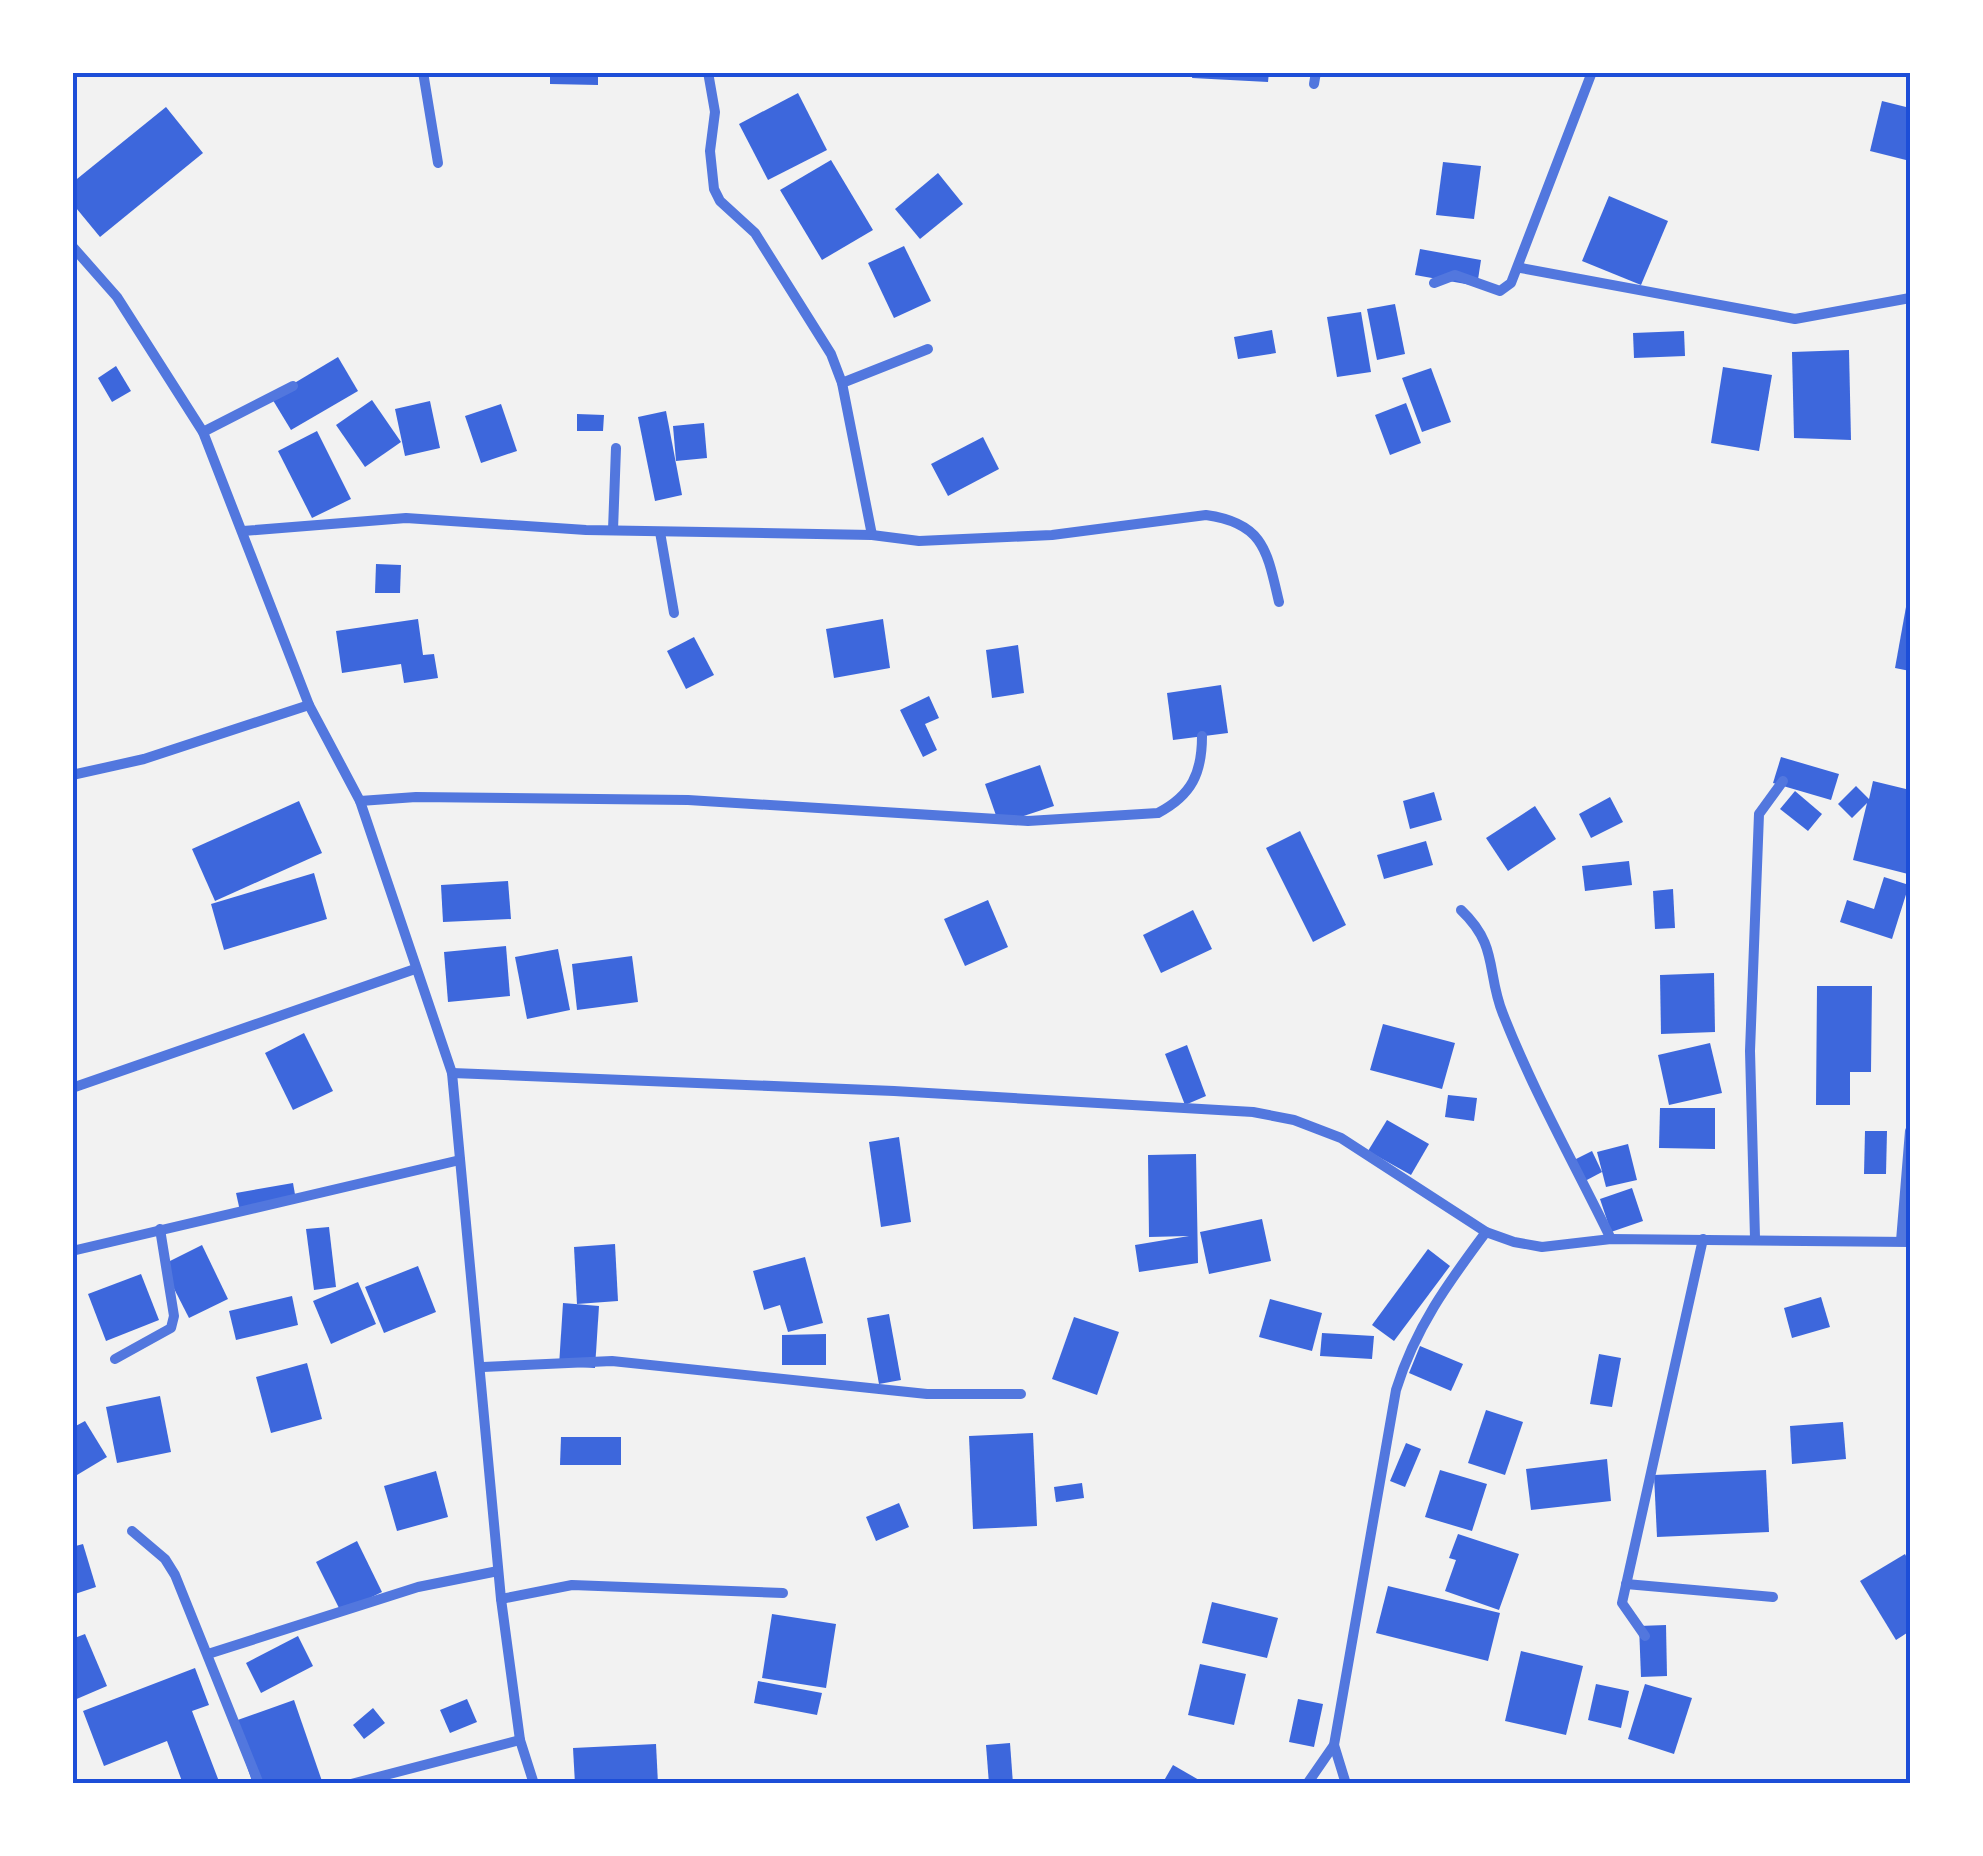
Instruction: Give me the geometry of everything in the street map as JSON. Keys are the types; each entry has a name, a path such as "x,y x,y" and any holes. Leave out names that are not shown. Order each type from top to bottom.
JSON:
{"street":[{"path":"423,72 438,163"},
{"path":"708,72 716,112 710,150 714,188 728,209 755,233 817,328 842,383 872,536"},
{"path":"1434,283 1455,275 1500,291 1520,268 1592,72"},
{"path":"72,246 117,296 203,432 309,705 360,801 452,1073 501,1599 520,1740 534,1784"},
{"path":"1520,268 1795,319 1910,298"},
{"path":"842,383 928,350"},
{"path":"203,432 293,386"},
{"path":"613,530 616,448"},
{"path":"244,532 406,518 919,541 1052,535 1206,514 1231,518 1251,529 1267,552 1279,602"},
{"path":"660,532 674,613"},
{"path":"72,776 144,759 309,705"},
{"path":"360,801 416,796 688,800 1028,821 1158,813 1175,804 1199,775 1202,736"},
{"path":"1755,1238 1750,1051 1759,814 1784,781"},
{"path":"1461,910 1478,926 1490,950 1502,1013 1611,1239"},
{"path":"72,1088 416,969"},
{"path":"452,1073 894,1091 1252,1112 1294,1120 1341,1138 1486,1232 1542,1247 1611,1239 1906,1242 1910,1130"},
{"path":"72,1251 460,1160"},
{"path":"115,1359 172,1328 174,1316 160,1229"},
{"path":"1307,1784 1334,1745 1396,1390 1410,1345 1433,1303 1486,1232"},
{"path":"1645,1636 1622,1603 1703,1240"},
{"path":"482,1367 612,1360 927,1394 1021,1394"},
{"path":"132,1531 165,1559 175,1575 259,1784"},
{"path":"208,1654 418,1587 498,1571"},
{"path":"1626,1584 1773,1597"},
{"path":"501,1599 572,1585 783,1593"},
{"path":"351,1784 520,1740"},
{"path":"1334,1745 1346,1784"}],"building":[{"path":"550,72 598,72 598,85 550,84"},
{"path":"1193,72 1269,72 1268,82 1192,78"},
{"path":"798,93 827,150 768,180 739,124"},
{"path":"1882,101 1910,108 1910,161 1870,151"},
{"path":"166,107 203,153 100,237 72,203 72,183"},
{"path":"831,160 873,230 822,260 780,190"},
{"path":"1443,162 1481,166 1474,219 1436,215"},
{"path":"938,173 963,204 920,239 895,209"},
{"path":"1609,196 1668,221 1641,285 1582,261"},
{"path":"904,246 931,301 894,318 868,263"},
{"path":"1420,249 1481,260 1477,286 1415,275"},
{"path":"1395,304 1405,354 1377,360 1367,309"},
{"path":"1361,312 1371,372 1337,377 1327,317"},
{"path":"1272,330 1276,353 1238,359 1234,337"},
{"path":"1684,331 1685,356 1634,358 1633,333"},
{"path":"1849,350 1851,440 1794,438 1792,352"},
{"path":"338,357 358,391 291,430 271,397"},
{"path":"116,366 131,391 112,402 98,378"},
{"path":"1723,367 1772,375 1759,451 1711,443"},
{"path":"1431,368 1451,422 1422,432 1402,378"},
{"path":"372,400 401,442 365,467 336,425"},
{"path":"430,401 440,448 405,456 395,409"},
{"path":"1406,403 1421,443 1390,455 1375,415"},
{"path":"501,404 517,451 481,463 465,416"},
{"path":"666,411 682,495 655,501 638,417"},
{"path":"577,414 604,415 603,431 577,431"},
{"path":"704,423 707,458 676,461 673,426"},
{"path":"317,431 351,499 312,518 278,451"},
{"path":"983,437 999,469 948,496 931,464"},
{"path":"376,564 401,565 400,593 375,593"},
{"path":"1906,607 1910,608 1910,671 1895,668"},
{"path":"418,619 423,655 434,654 438,678 404,683 401,664 342,673 336,631"},
{"path":"883,619 890,668 834,678 826,629"},
{"path":"694,637 714,675 686,689 667,651"},
{"path":"1018,645 1024,693 992,698 986,650"},
{"path":"1221,685 1228,733 1173,740 1167,693"},
{"path":"929,696 939,718 925,724 937,750 923,757 900,710"},
{"path":"1781,757 1839,774 1831,800 1773,783"},
{"path":"1040,765 1054,806 999,824 985,784"},
{"path":"1873,781 1910,790 1908,874 1853,860 1867,803 1852,818 1838,804 1856,786 1869,799"},
{"path":"1795,791 1822,814 1808,831 1780,809"},
{"path":"1434,792 1442,820 1410,829 1403,801"},
{"path":"1610,797 1623,822 1591,838 1579,814"},
{"path":"299,801 322,853 215,901 192,849"},
{"path":"1535,806 1556,839 1508,871 1486,838"},
{"path":"1300,831 1346,925 1313,942 1266,848"},
{"path":"1426,841 1433,865 1384,879 1377,855"},
{"path":"1629,861 1632,885 1585,891 1582,866"},
{"path":"314,873 327,919 224,950 211,904"},
{"path":"1884,877 1909,885 1892,939 1840,922 1847,900 1874,909"},
{"path":"508,881 511,919 443,922 441,885"},
{"path":"1673,889 1675,928 1655,929 1653,891"},
{"path":"988,900 1008,947 965,966 944,919"},
{"path":"1193,910 1212,949 1161,973 1143,935"},
{"path":"506,946 510,996 448,1002 444,952"},
{"path":"558,949 570,1010 527,1019 515,957"},
{"path":"632,956 638,1002 577,1010 572,964"},
{"path":"1714,973 1715,1032 1661,1034 1660,975"},
{"path":"1817,986 1872,986 1871,1072 1850,1072 1850,1105 1816,1105"},
{"path":"1383,1024 1455,1043 1442,1089 1370,1070"},
{"path":"304,1033 333,1091 293,1110 265,1053"},
{"path":"1710,1043 1722,1093 1669,1105 1658,1055"},
{"path":"1187,1045 1206,1096 1185,1105 1165,1054"},
{"path":"1448,1095 1477,1098 1474,1121 1445,1117"},
{"path":"1660,1108 1715,1108 1715,1149 1659,1148"},
{"path":"1387,1120 1429,1144 1411,1175 1368,1151"},
{"path":"1865,1131 1887,1131 1886,1174 1864,1174"},
{"path":"899,1137 911,1222 881,1227 869,1142"},
{"path":"1628,1144 1637,1180 1606,1187 1597,1152"},
{"path":"1592,1151 1602,1172 1585,1181 1574,1160"},
{"path":"1196,1154 1198,1263 1139,1272 1135,1245 1189,1236 1149,1237 1148,1155"},
{"path":"293,1183 296,1200 240,1211 236,1193"},
{"path":"1632,1188 1643,1221 1611,1232 1600,1199"},
{"path":"1262,1219 1271,1261 1209,1274 1200,1232"},
{"path":"329,1227 336,1287 314,1290 306,1229"},
{"path":"615,1244 618,1301 577,1304 574,1247"},
{"path":"202,1245 228,1299 189,1318 162,1265"},
{"path":"1428,1249 1450,1266 1394,1341 1372,1325"},
{"path":"805,1257 823,1323 788,1332 780,1305 764,1310 753,1271"},
{"path":"418,1266 436,1312 384,1333 365,1287"},
{"path":"141,1274 159,1320 106,1341 88,1294"},
{"path":"358,1282 376,1324 331,1344 313,1301"},
{"path":"292,1296 298,1325 236,1340 229,1311"},
{"path":"1821,1297 1830,1327 1792,1338 1784,1308"},
{"path":"1270,1299 1322,1313 1312,1351 1259,1337"},
{"path":"563,1303 599,1306 595,1368 559,1366"},
{"path":"889,1314 901,1380 879,1384 867,1318"},
{"path":"1074,1317 1119,1332 1097,1395 1052,1379"},
{"path":"1322,1333 1374,1336 1372,1359 1320,1356"},
{"path":"826,1334 826,1365 782,1365 782,1335"},
{"path":"1420,1346 1463,1364 1451,1391 1409,1373"},
{"path":"1599,1354 1621,1358 1612,1407 1590,1404"},
{"path":"307,1363 322,1419 271,1433 256,1377"},
{"path":"160,1396 171,1452 117,1463 106,1407"},
{"path":"1486,1410 1523,1422 1505,1475 1468,1463"},
{"path":"85,1421 107,1457 72,1478 72,1428"},
{"path":"1843,1422 1846,1459 1792,1464 1790,1426"},
{"path":"1033,1433 1037,1526 973,1529 969,1436"},
{"path":"561,1437 621,1437 621,1465 560,1465"},
{"path":"1406,1443 1421,1449 1405,1487 1390,1481"},
{"path":"1607,1459 1611,1501 1531,1510 1526,1469"},
{"path":"1440,1470 1487,1484 1472,1531 1425,1517"},
{"path":"1766,1470 1769,1532 1657,1537 1654,1475"},
{"path":"436,1471 448,1517 397,1531 384,1486"},
{"path":"1082,1483 1084,1498 1056,1502 1054,1487"},
{"path":"899,1503 909,1527 876,1541 866,1517"},
{"path":"1458,1534 1519,1554 1499,1610 1445,1591 1456,1560 1449,1558"},
{"path":"357,1541 382,1592 341,1612 316,1562"},
{"path":"83,1544 96,1587 72,1595 72,1547"},
{"path":"1905,1554 1910,1564 1910,1631 1896,1640 1860,1581"},
{"path":"1388,1586 1500,1613 1488,1661 1376,1633"},
{"path":"1212,1602 1278,1618 1267,1658 1202,1643"},
{"path":"772,1614 836,1624 826,1688 762,1678"},
{"path":"1666,1625 1667,1676 1641,1677 1639,1626"},
{"path":"85,1634 107,1686 72,1701 72,1639"},
{"path":"298,1636 313,1666 261,1693 246,1663"},
{"path":"1521,1651 1583,1666 1566,1735 1505,1721"},
{"path":"1200,1664 1246,1674 1234,1725 1188,1715"},
{"path":"195,1668 209,1705 192,1711 220,1784 183,1784 167,1741 104,1766 83,1711"},
{"path":"758,1681 822,1693 817,1715 754,1703"},
{"path":"1596,1684 1629,1691 1621,1728 1588,1720"},
{"path":"1645,1684 1692,1698 1674,1754 1628,1739"},
{"path":"467,1699 477,1722 450,1733 440,1710"},
{"path":"1298,1699 1323,1704 1314,1747 1289,1742"},
{"path":"294,1700 323,1784 253,1784 232,1722"},
{"path":"373,1708 385,1723 364,1739 353,1725"},
{"path":"1010,1743 1013,1784 989,1784 986,1745"},
{"path":"656,1744 658,1784 575,1784 573,1748"},
{"path":"1173,1765 1206,1784 1162,1784"}]}
